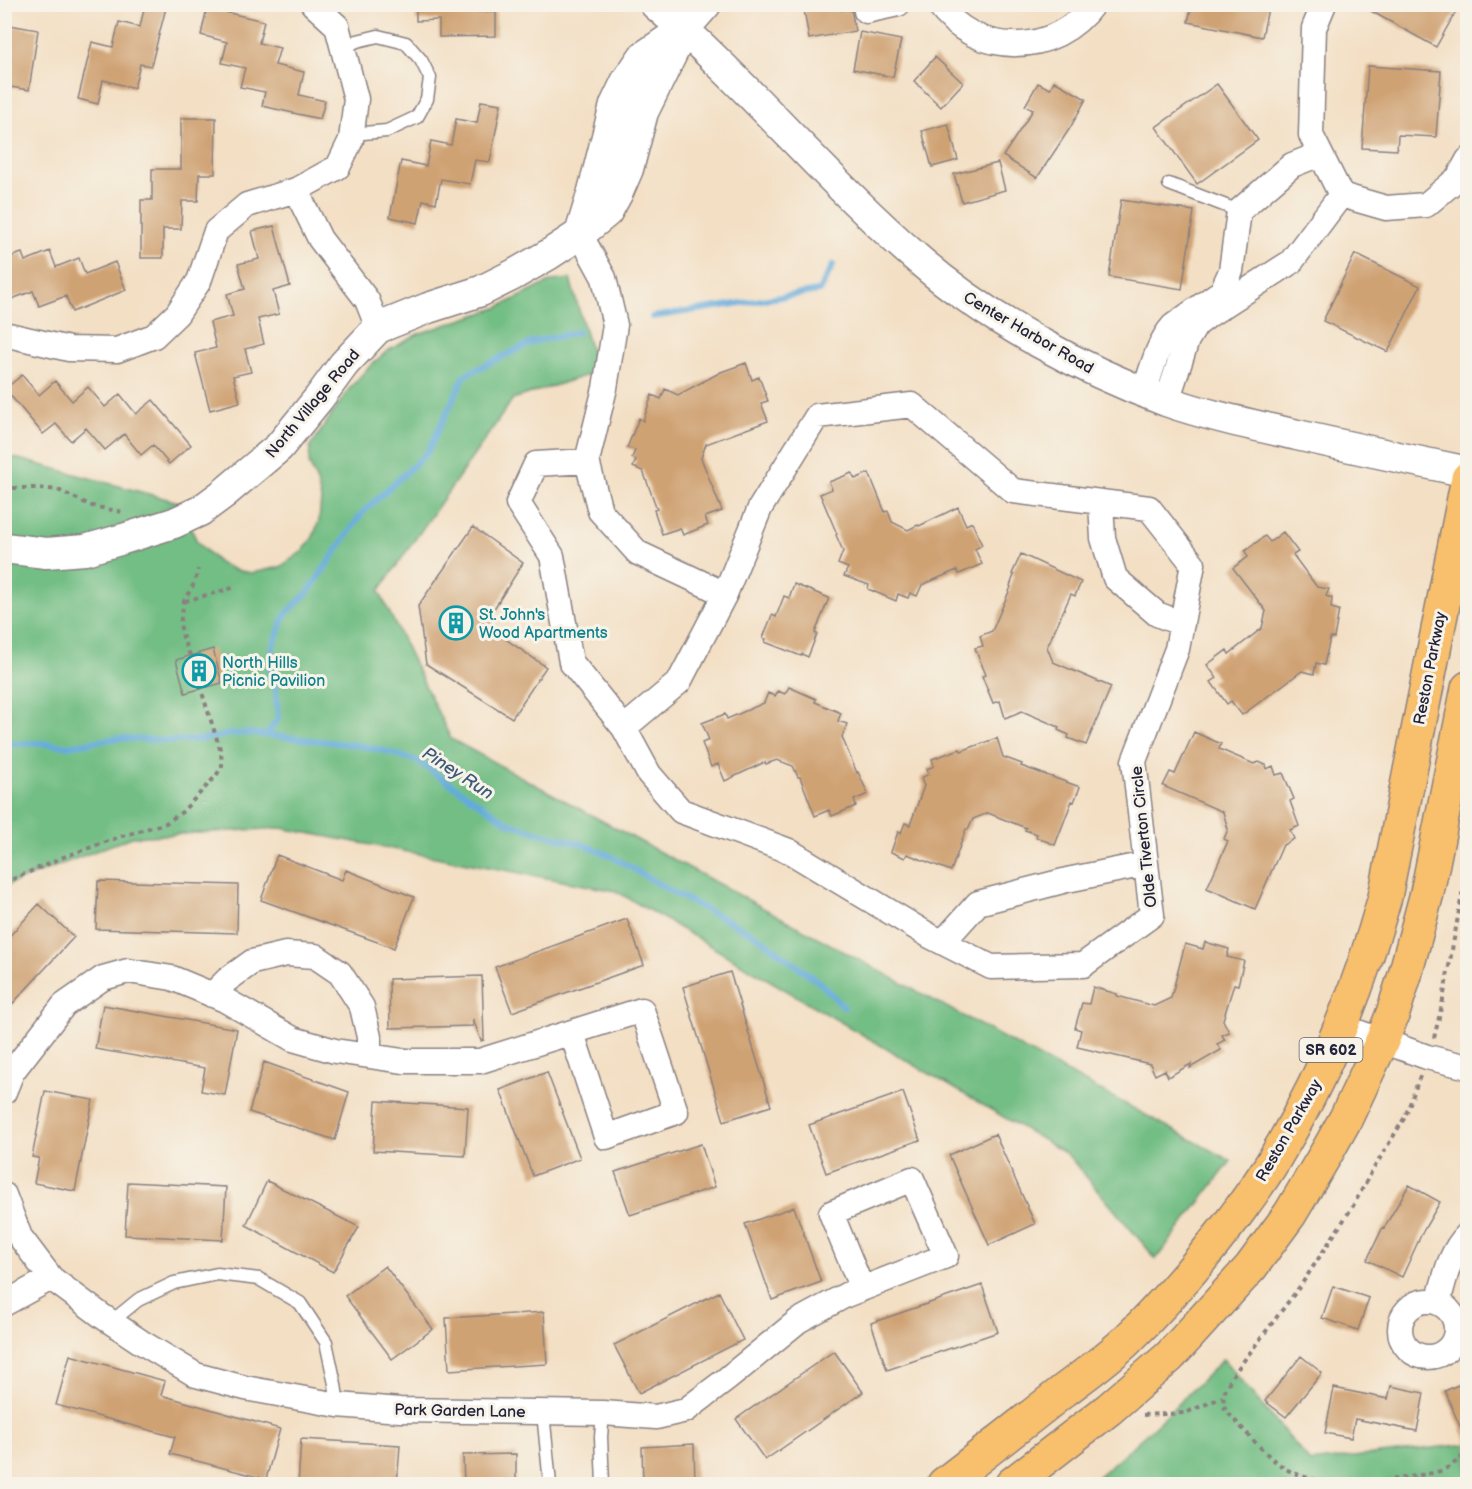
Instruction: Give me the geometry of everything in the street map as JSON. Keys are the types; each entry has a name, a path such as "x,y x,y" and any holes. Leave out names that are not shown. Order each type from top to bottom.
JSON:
{"main road":[{"name":"Reston Parkway","path":"944,1485 1124,1343 1187,1277 1248,1198 1279,1152 1327,1060 1373,940 1385,897 1467,478"},
{"name":"SR 602","path":"1012,1485 1109,1409 1161,1364 1216,1307 1251,1267 1290,1214 1327,1152 1346,1118 1382,1041 1405,975 1427,893 1467,688"}],"street":[{"path":"4,334 69,349 117,351 154,336 177,314 199,281 216,231 247,205 296,190 338,167 351,140 356,99 337,26 313,4"},
{"name":"Center Harbor Road","path":"655,4 684,29 876,221 921,262 966,296 1023,333 1115,381 1237,422 1467,472"},
{"name":"North Village Road","path":"4,548 46,553 85,550 133,536 200,511 279,447 319,399 344,364 378,328 428,308 481,291 513,276 580,234 607,212 618,192 628,169 644,112 684,29 706,4"},
{"path":"866,11 898,4"},
{"path":"938,4 959,26 978,38 1012,45 1035,43 1053,37 1074,25 1093,4"},
{"path":"1324,4 1314,28 1311,135 1341,195 1386,208 1426,205 1458,178 1467,160"},
{"path":"1155,396 1162,341 1166,333 1222,291 1231,271 1239,211 1292,165 1320,154"},
{"path":"296,190 320,239 367,300 378,328"},
{"path":"1155,396 1196,326 1209,315 1291,262 1341,195"},
{"path":"580,234 604,278 615,325 605,388 587,461 600,511 638,553 724,594"},
{"name":"Olde Tiverton Circle","path":"587,461 536,464 518,503 552,556 571,662 624,728 649,774 681,811 789,851 943,942 991,967 1083,965 1152,915 1134,761 1177,649 1193,564 1149,508 1013,491 912,405 817,416 760,508 724,594 679,682 624,728"},
{"path":"1101,503 1103,538 1115,578 1157,614 1182,624"},
{"path":"943,942 978,903 1067,880 1146,864"},
{"path":"212,995 227,980 252,962 286,954 315,956 340,973 362,1007 369,1037 369,1056"},
{"path":"4,1092 12,1072 64,1005 103,978 128,971 172,978 225,1000 293,1040 335,1052 403,1061 480,1061 642,1010 676,1112 606,1137 572,1033"},
{"path":"1341,1026 1427,1057 1467,1068"},
{"name":"Park Garden Lane","path":"4,1195 20,1236 51,1278 141,1342 196,1375 244,1388 338,1405 400,1410 603,1413 656,1417 686,1410 798,1321 846,1295 862,1289 946,1256 912,1179 831,1213 862,1289"},
{"path":"1438,1302 1450,1259 1467,1234"},
{"path":"4,1304 51,1278"}],"lane":[{"path":"343,48 357,41 378,36 406,43 421,60 430,78 427,99 417,117 387,131 351,134"},
{"path":"1170,184 1239,211"},
{"path":"111,1322 138,1300 174,1283 217,1274 259,1279 300,1303 326,1342 338,1405"},
{"path":"543,1412 549,1485"},
{"path":"603,1413 601,1437 603,1485"}],"path":[{"path":"4,488 58,490 93,506 131,513"},
{"path":"4,883 61,858 118,837 166,823 182,812 216,776 222,766 221,752 180,624 184,601 195,582 198,570"},
{"path":"184,601 236,587"},
{"path":"1467,874 1435,1034 1405,1117 1353,1206 1301,1285 1233,1375 1223,1397 1226,1411 1278,1463 1299,1476 1330,1484 1356,1484 1438,1471 1467,1454"},
{"path":"1135,1418 1142,1415 1185,1413 1223,1397"}],"green space":[{"path":"570,279 597,372 513,399 379,591 451,739 1231,1161 1156,1259 1067,1154 616,891 281,828 132,837 5,886 4,455 178,502 198,543 219,563 235,570 252,573 280,567 303,551 313,537 319,521 321,499 309,463 310,447 349,389 367,369 387,351 418,334 497,308 552,281"},
{"path":"1223,1359 1310,1462 1467,1444 1467,1484 1089,1484 1158,1423"}],"building":[{"path":"145,4 167,4 151,66 140,64 134,88 103,80 98,104 78,99 92,42 113,47 119,22 140,27"},
{"path":"416,4 478,4 478,12 496,11 496,36 439,37 439,20 416,21"},
{"path":"803,4 840,4 841,10 851,8 855,31 809,39"},
{"path":"1192,4 1269,4 1262,37 1188,22"},
{"path":"1358,4 1460,4 1436,47"},
{"path":"207,8 264,21 259,43 280,48 275,65 304,72 299,95 325,101 320,119 262,106 265,92 240,87 245,68 222,63 227,42 201,35"},
{"path":"4,24 38,30 29,90 4,86"},
{"path":"860,32 901,40 893,77 853,69"},
{"path":"935,57 963,83 941,107 914,81"},
{"path":"1368,66 1441,71 1436,137 1398,135 1397,150 1362,148"},
{"path":"1054,81 1086,99 1037,178 1003,156 1033,110 1025,106 1038,83 1050,89"},
{"path":"1217,84 1258,140 1197,184 1156,127"},
{"path":"481,101 501,104 490,162 475,160 470,184 441,179 436,203 423,200 418,223 390,217 401,161 426,166 431,141 451,145 456,119 477,123"},
{"path":"181,118 216,118 215,174 199,174 198,201 182,201 181,229 163,229 163,258 141,258 141,200 152,200 152,169 181,169"},
{"path":"948,124 958,160 932,167 922,131"},
{"path":"998,163 1005,190 962,202 954,174"},
{"path":"1121,200 1194,211 1182,289 1109,277"},
{"path":"274,226 290,286 273,291 279,314 258,319 264,344 245,349 251,372 233,376 240,402 210,410 195,353 216,348 210,322 233,316 227,294 245,289 238,264 259,259 252,231"},
{"path":"50,251 56,267 79,258 85,274 115,262 126,290 72,312 66,296 39,306 33,291 4,302 4,259 22,253 25,261"},
{"path":"1355,254 1420,286 1388,352 1323,321"},
{"path":"746,363 752,380 759,377 768,401 761,403 768,421 706,444 701,458 722,511 705,517 708,525 683,535 680,528 662,534 654,510 657,509 643,471 633,467 636,460 632,458 635,450 627,448 639,418 643,421 652,395 661,399 665,389 678,395 721,372"},
{"path":"22,375 39,395 55,381 72,401 88,387 105,407 120,394 136,414 153,400 191,445 169,464 153,445 141,455 124,434 105,450 86,428 71,441 56,424 43,434 5,389"},
{"path":"852,473 855,479 869,473 885,512 888,511 892,522 908,530 958,507 966,525 972,522 982,545 975,549 982,564 959,574 957,570 922,585 917,596 910,593 908,598 898,594 896,601 868,589 869,585 844,576 848,568 838,564 843,551 820,494 832,489 829,482"},
{"name":"St. John's Wood Apartments","path":"473,527 523,563 490,615 494,631 546,667 512,718 426,664 418,606"},
{"path":"1283,532 1298,552 1293,555 1317,587 1329,589 1326,596 1332,598 1331,608 1339,610 1334,638 1330,638 1324,665 1316,663 1314,674 1302,671 1242,715 1231,701 1227,704 1211,682 1217,678 1207,665 1227,650 1229,654 1262,628 1266,611 1233,568 1248,557 1245,551 1265,536 1270,542"},
{"path":"1021,554 1081,582 1075,596 1071,594 1047,647 1053,662 1111,687 1086,745 1068,738 1069,735 1058,730 1059,727 1022,711 1005,718 1000,701 993,703 982,676 986,675 975,648 983,646 980,636 992,631 1011,587 1014,575 1012,574"},
{"path":"794,584 829,598 808,657 765,642 766,639 763,638 772,615 776,617 784,596 789,598"},
{"name":"North Hills Picnic Pavilion","path":"213,649 222,683 185,693 176,660"},
{"path":"789,687 841,713 838,721 847,724 842,737 868,794 854,800 856,806 832,816 829,810 815,816 800,777 793,766 777,760 766,764 765,762 725,781 718,764 711,767 702,743 709,740 702,723 725,714 727,719 764,703 768,693 775,696 778,691 785,694"},
{"path":"1194,732 1221,744 1219,749 1254,764 1259,762 1266,765 1267,769 1273,766 1276,775 1283,773 1294,799 1290,801 1299,826 1290,830 1294,839 1283,845 1255,909 1207,888 1228,841 1224,839 1228,829 1223,812 1163,786 1170,772 1175,774"},
{"path":"997,738 1003,757 1022,764 1021,766 1080,787 1074,802 1072,801 1055,845 1036,837 1037,834 1025,830 1026,828 988,813 973,819 968,830 966,829 951,871 907,854 905,858 891,852 898,832 901,833 905,823 910,825 924,786 921,778 929,774 927,769 934,766 932,759"},
{"path":"277,855 342,880 346,870 414,897 394,948 261,900"},
{"path":"98,881 238,885 237,933 96,929"},
{"path":"39,904 74,937 4,1013 4,942"},
{"path":"627,919 644,965 512,1012 495,967"},
{"path":"1205,942 1229,949 1227,957 1244,961 1238,985 1234,984 1223,1020 1229,1032 1222,1035 1225,1040 1217,1044 1221,1050 1190,1068 1191,1064 1168,1077 1165,1070 1155,1075 1150,1064 1077,1047 1081,1030 1075,1028 1082,1003 1089,1004 1093,987 1154,1006 1171,998 1185,944 1203,949"},
{"path":"730,972 771,1106 724,1121 683,987"},
{"path":"482,976 484,1040 481,1041 473,1019 473,1026 390,1028 389,979"},
{"path":"103,1005 237,1029 225,1095 201,1091 205,1068 95,1049"},
{"path":"264,1062 349,1092 335,1140 249,1112"},
{"path":"547,1072 580,1158 533,1176 500,1090"},
{"path":"45,1091 93,1100 75,1191 34,1183 39,1158 32,1157"},
{"path":"903,1092 920,1140 826,1173 809,1125"},
{"path":"376,1101 468,1107 465,1156 373,1151"},
{"path":"995,1134 1035,1224 989,1245 949,1155"},
{"path":"701,1144 715,1187 630,1215 615,1172"},
{"path":"267,1181 359,1227 333,1272 246,1225"},
{"path":"128,1182 226,1187 223,1240 125,1235"},
{"path":"1409,1185 1440,1202 1422,1233 1402,1277 1367,1260 1383,1227"},
{"path":"794,1207 821,1282 772,1300 745,1224"},
{"path":"385,1266 433,1329 392,1359 345,1296"},
{"path":"982,1285 998,1332 887,1370 871,1323"},
{"path":"1333,1286 1369,1298 1358,1330 1322,1318"},
{"path":"719,1292 743,1340 639,1393 614,1345"},
{"path":"544,1312 547,1364 449,1370 446,1318"},
{"path":"834,1351 863,1392 765,1460 736,1419"},
{"path":"70,1355 165,1381 161,1395 280,1429 266,1479 170,1454 175,1437 56,1405"},
{"path":"1301,1356 1322,1373 1286,1417 1265,1401"},
{"path":"1467,1381 1467,1443 1445,1391"},
{"path":"1391,1386 1424,1393 1417,1431 1355,1419 1351,1438 1325,1433 1334,1388 1388,1399"},
{"path":"301,1439 400,1445 397,1485 298,1485"},
{"path":"694,1444 695,1485 643,1485 642,1447"},
{"path":"516,1454 516,1485 464,1485 463,1455"}],"waterway":[{"path":"652,317 819,291 833,265"},
{"path":"267,735 278,718 276,692 270,670 273,646 285,615 309,591 362,513 427,453 465,375 533,342 578,332"},
{"name":"Piney Run","path":"4,746 40,743 67,746 119,738 197,740 250,733 357,745 385,751 417,761 507,822 579,843 609,855 676,894 757,936 820,983 844,1007"}],"place":[{"name":"St. John's Wood Apartments","path":"456,623"},
{"name":"North Hills Picnic Pavilion","path":"199,671"}]}
